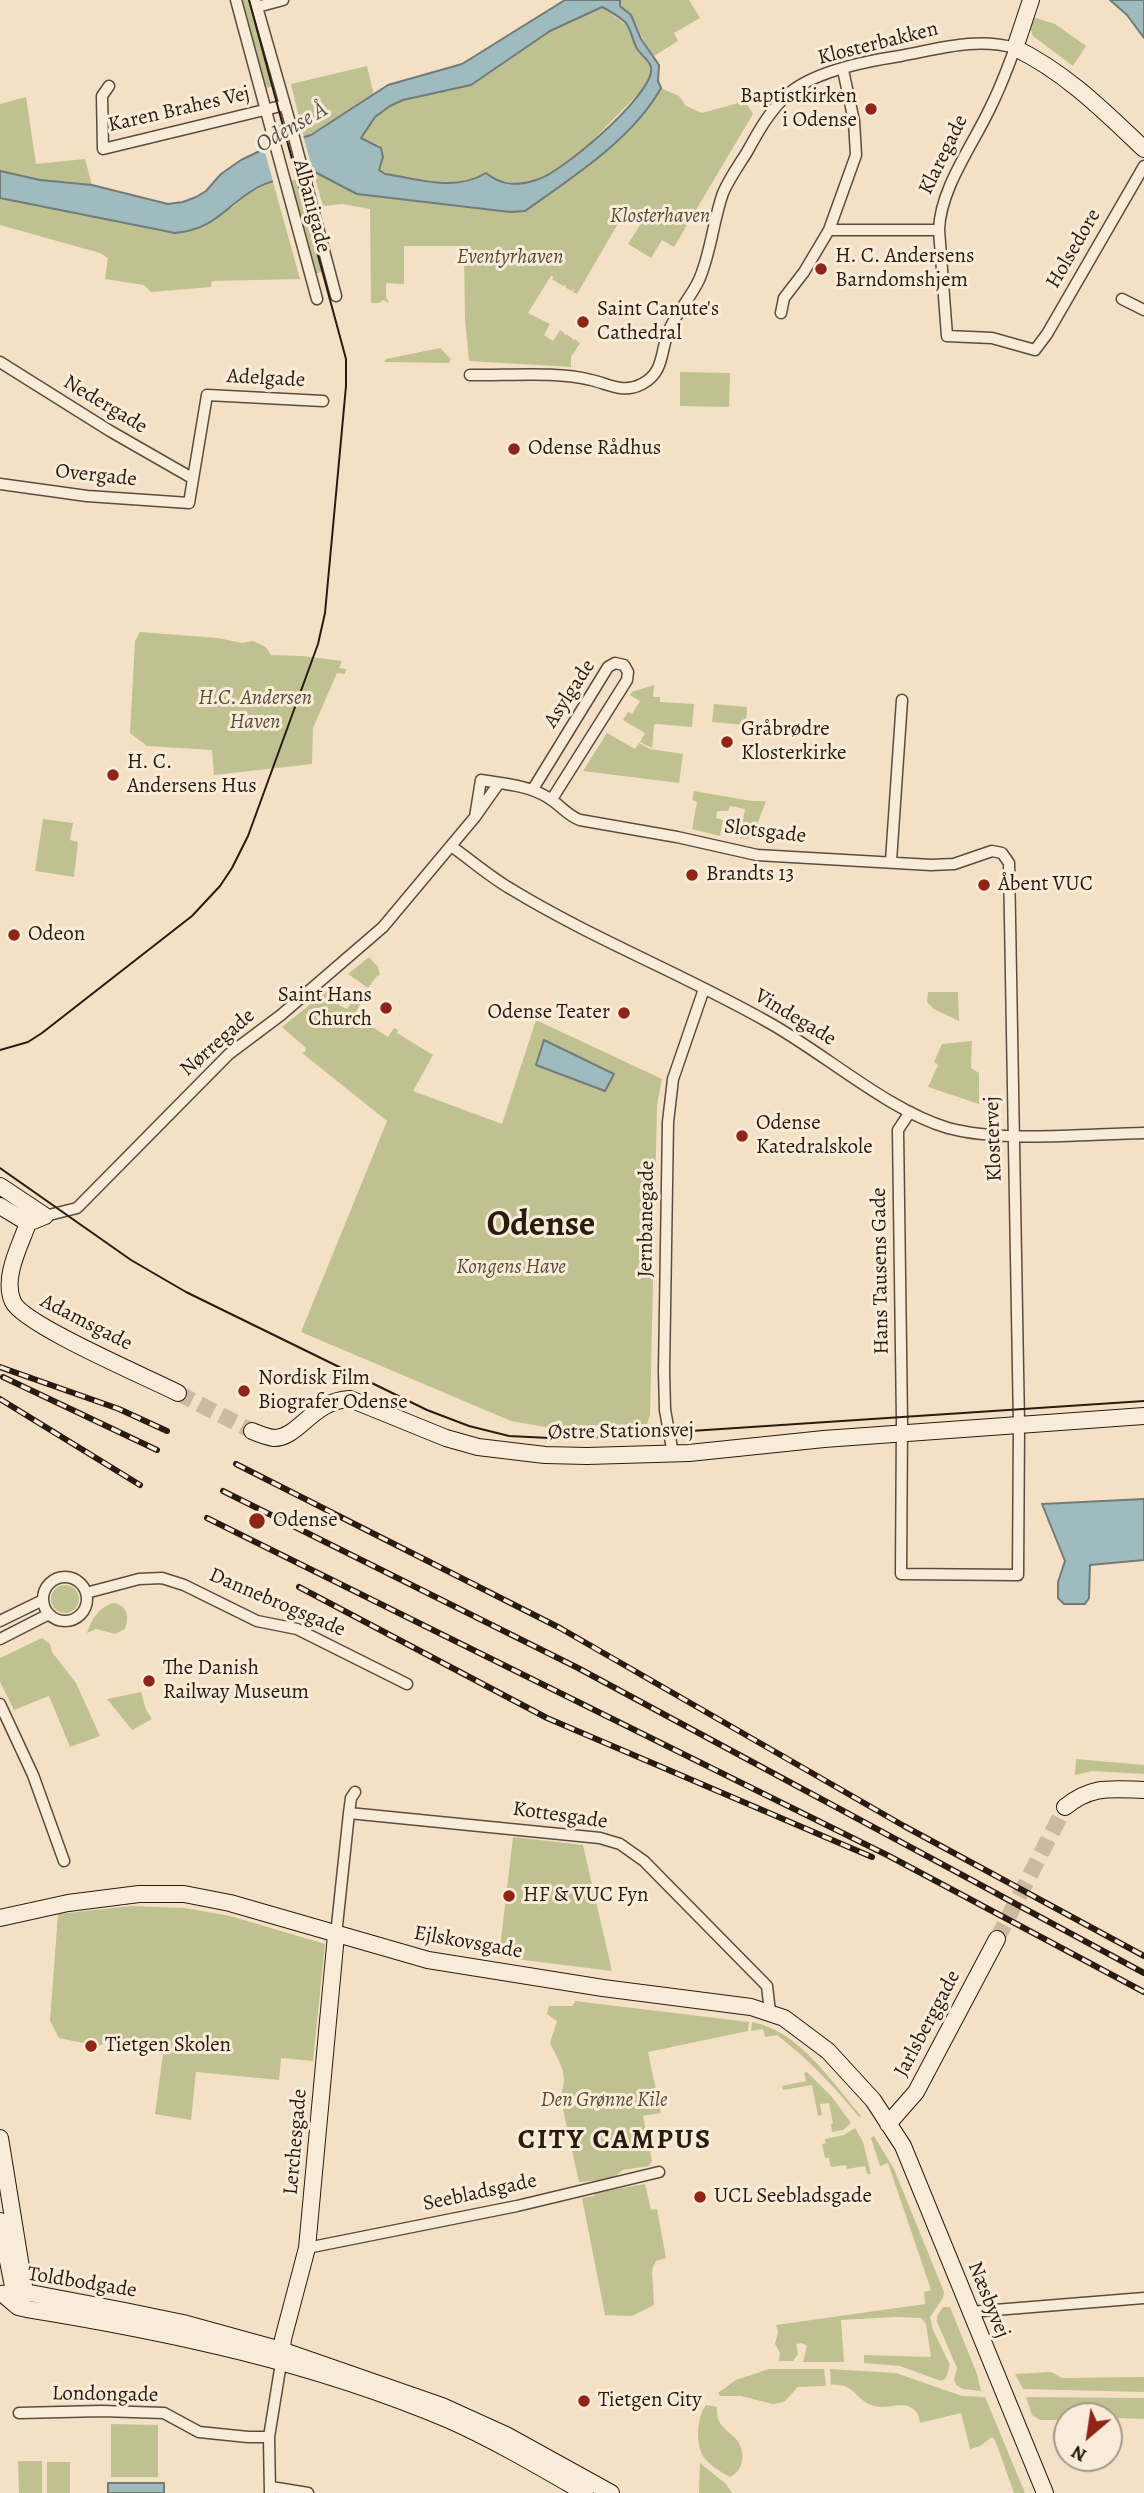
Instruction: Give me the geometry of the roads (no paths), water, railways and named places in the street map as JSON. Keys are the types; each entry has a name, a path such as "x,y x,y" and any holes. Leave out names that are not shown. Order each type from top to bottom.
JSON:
{"street":[{"name":"Albanigade","path":"236,0 317,299"},
{"path":"256,4 283,0"},
{"name":"Klaregade","path":"947,336 940,215 945,198 992,105 1031,0"},
{"name":"Albanigade","path":"256,4 335,296"},
{"name":"Klosterbakken","path":"470,375 574,377 595,380 611,388 634,387 644,383 657,371 673,323 699,281 724,191 763,124 788,94 801,84 876,60 989,42 1014,48"},
{"path":"1014,48 1066,78 1144,149"},
{"path":"781,313 784,298 804,272 829,230 856,148 854,121 843,70"},
{"name":"Karen Brahes Vej","path":"108,86 102,96 103,149 285,105"},
{"name":"Holsedore","path":"947,336 992,338 1035,349 1144,166"},
{"path":"829,230 939,230"},
{"path":"1122,299 1144,310"},
{"name":"Nedergade","path":"0,362 110,431 192,478"},
{"name":"Adelgade","path":"192,478 207,395 323,401"},
{"name":"Overgade","path":"0,484 87,496 188,503 192,478"},
{"name":"Asylgade","path":"533,789 608,667 611,664 621,664 628,672 627,680 552,799"},
{"path":"891,861 902,699"},
{"path":"475,817 481,780 533,789"},
{"path":"452,846 499,783"},
{"name":"Slotsgade","path":"533,789 552,799 566,814 580,820 677,837 757,855 931,865 954,864 992,851 1002,853"},
{"name":"Nørregade","path":"45,1216 77,1208 229,1054 281,1015 383,927 452,846"},
{"name":"Vindegade","path":"452,846 510,888 766,1021 910,1112 938,1124 958,1130 1013,1136 1144,1133"},
{"name":"Klostervej","path":"1002,853 1009,863 1019,1425"},
{"name":"Jernbanegade","path":"673,1454 665,1410 664,1371 668,1122 673,1079 705,989"},
{"name":"Hans Tausens Gade","path":"902,1433 898,1130 910,1112"},
{"path":"0,1186 45,1216"},
{"path":"0,1206 28,1223 45,1216"},
{"name":"Adamsgade","path":"28,1223 7,1264 13,1301 19,1311 52,1331 178,1393"},
{"name":"Østre Stationsvej","path":"252,1431 265,1436 281,1437 290,1433 319,1408 341,1399 349,1399 446,1438 497,1450 587,1457 673,1454 902,1433 1144,1416"},
{"path":"902,1433 901,1574 1018,1575 1019,1425"},
{"path":"0,1621 43,1600 49,1584 61,1577 71,1577 79,1581 86,1593 86,1605 74,1619 61,1620 49,1614 43,1600"},
{"name":"Dannebrogsgade","path":"86,1593 139,1579 162,1578 184,1585 257,1620 298,1629 407,1684"},
{"path":"0,1639 49,1614"},
{"path":"0,1704 33,1775 64,1861"},
{"path":"1065,1807 1080,1795 1097,1789 1144,1790"},
{"path":"337,1935 349,1812 351,1798 355,1792"},
{"name":"Kottesgade","path":"349,1812 593,1837 620,1844 644,1861 766,1986 770,2012"},
{"name":"Ejlskovsgade","path":"0,1918 68,1903 139,1895 184,1895 230,1903 428,1960 603,1988 741,2005 784,2018 828,2051 873,2100 888,2124"},
{"name":"Lerchesgade","path":"281,2357 307,2248 337,1935"},
{"name":"Jarlsberggade","path":"888,2124 916,2092 997,1938"},
{"name":"Næsbyvej","path":"888,2124 903,2147 1045,2493"},
{"path":"0,2138 10,2298 0,2313"},
{"name":"Seebladsgade","path":"307,2248 517,2206 659,2172"},
{"path":"0,2221 10,2298"},
{"path":"0,2269 10,2298"},
{"name":"Toldbodgade","path":"10,2298 178,2338 281,2357 442,2406 506,2435 611,2493"},
{"path":"970,2312 1144,2298"},
{"path":"281,2357 269,2437 270,2490 308,2493"},
{"name":"Toldbodgade","path":"281,2357 448,2420 503,2446 585,2493"},
{"name":"Londongade","path":"19,2413 164,2413 199,2432 269,2437"}],"water":[{"path":"565,0 620,0 620,6 631,15 641,39 659,65 658,81 661,88 649,107 618,141 525,211 510,212 357,194 313,171 262,186 210,222 189,231 175,233 0,198 0,171 40,180 92,185 168,204 183,202 206,191 221,174 241,160 264,149 311,135 388,85 462,64","holes":["602,7 625,22 636,47 651,66 651,72 646,84 620,116 564,164 536,180 516,184 504,183 486,173 474,179 450,183 385,174 379,170 383,157 381,148 361,138 375,117 390,106 403,100 471,85 550,31"]},
{"path":"1110,0 1144,0 1144,38 1127,15"},
{"path":"544,1040 614,1074 605,1091 536,1065"},
{"path":"1144,1499 1144,1560 1090,1565 1089,1598 1085,1604 1064,1604 1058,1598 1058,1582 1065,1561 1042,1504"},
{"path":"108,2483 164,2483 164,2493 108,2493"}],"tunnel":[{"path":"178,1393 252,1431"},
{"path":"997,1939 1065,1807"}],"tram line":[{"path":"0,1050 28,1042 42,1033 192,916 220,886 248,836 318,644 325,613 346,386 346,359 249,0"},
{"path":"0,1168 131,1260 186,1292 427,1410 469,1426 509,1436 570,1439 1144,1401"}],"railway":[{"path":"0,1367 119,1409 167,1431"},
{"path":"3,1377 157,1450"},
{"path":"0,1399 140,1485"},
{"path":"236,1464 560,1628 904,1826 1144,1956"},
{"path":"223,1491 578,1668 1144,1973"},
{"path":"207,1518 889,1856 1144,1992"},
{"path":"299,1587 547,1718 872,1857"}],"place":[{"name":"Baptistkirken i Odense","path":"871,109"},
{"name":"H. C. Andersens Barndomshjem","path":"821,269"},
{"name":"Saint Canute's Cathedral","path":"583,322"},
{"name":"Odense Rådhus","path":"514,449"},
{"name":"Gråbrødre Klosterkirke","path":"727,742"},
{"name":"H. C. Andersens Hus","path":"113,775"},
{"name":"Brandts 13","path":"692,875"},
{"name":"Åbent VUC","path":"984,885"},
{"name":"Odeon","path":"14,935"},
{"name":"Saint Hans Church","path":"386,1008"},
{"name":"Odense Teater","path":"624,1013"},
{"name":"Odense Katedralskole","path":"742,1136"},
{"name":"Nordisk Film Biografer Odense","path":"244,1391"},
{"name":"Odense","path":"257,1521"},
{"name":"The Danish Railway Museum","path":"149,1681"},
{"name":"HF & VUC Fyn","path":"509,1896"},
{"name":"Tietgen Skolen","path":"91,2046"},
{"name":"UCL Seebladsgade","path":"700,2197"},
{"name":"Tietgen City","path":"584,2401"}],"district":[{"name":"Odense","path":"541,1226"},
{"name":"CITY CAMPUS","path":"615,2141"}],"water label":[{"name":"Odense Å","path":"292,128"}],"park label":[{"name":"Klosterhaven","path":"660,217"},
{"name":"Eventyrhaven","path":"510,258"},
{"name":"H.C. Andersen Haven","path":"255,711"},
{"name":"Kongens Have","path":"511,1268"},
{"name":"Den Grønne Kile","path":"604,2101"}]}
